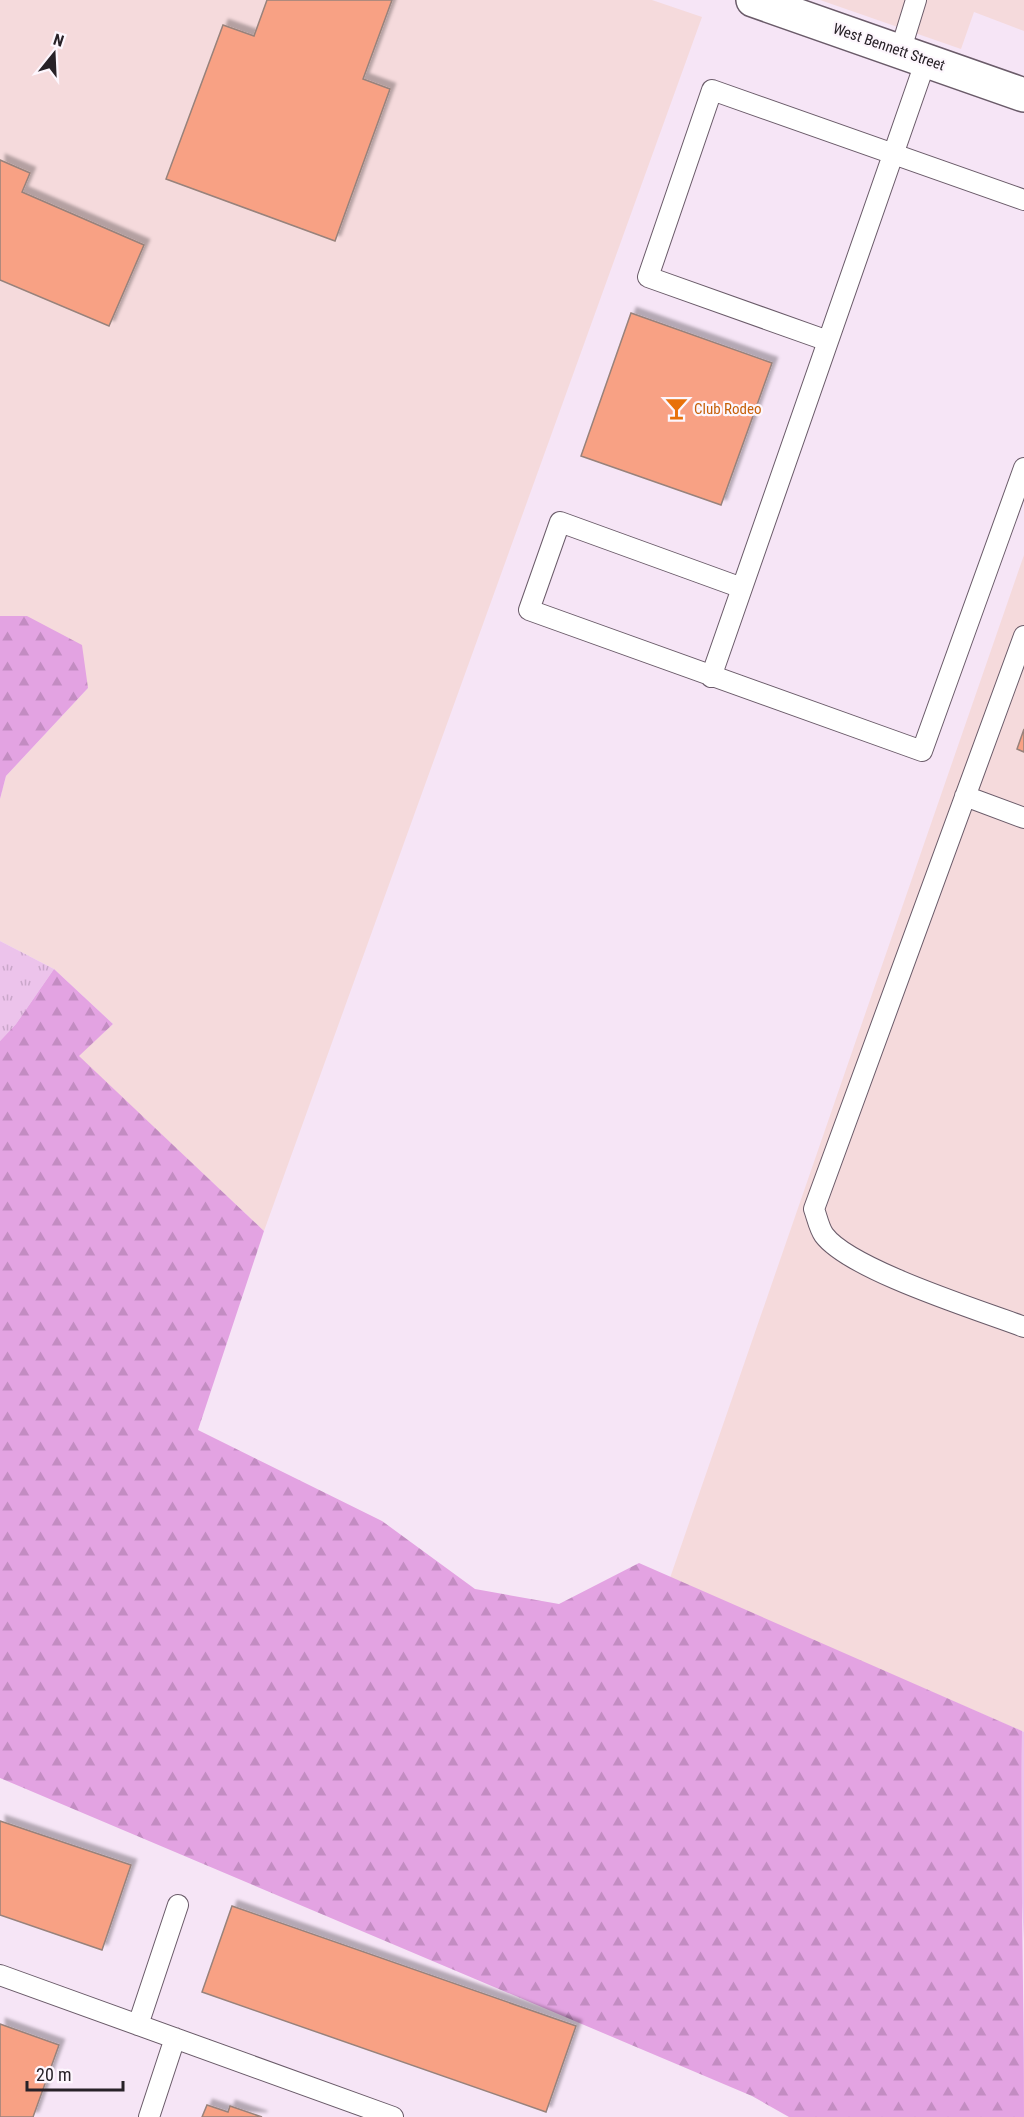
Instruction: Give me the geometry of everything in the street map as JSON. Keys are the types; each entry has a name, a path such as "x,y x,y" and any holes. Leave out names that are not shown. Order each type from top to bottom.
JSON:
{"street":[{"name":"West Bennett Street","path":"753,0 913,56 1023,90"}],"lane":[{"path":"711,676 893,153 913,56 910,4"},
{"path":"828,341 648,277 712,90 1024,200"},
{"path":"741,588 560,522 529,610 922,751 1024,468"},
{"path":"1024,636 814,1209 823,1234 848,1256 935,1294 1024,1327"},
{"path":"965,796 1024,818"},
{"path":"138,2025 178,1905"},
{"path":"0,1975 393,2117"},
{"path":"149,2117 175,2038"}],"shaded area":[{"path":"0,0 652,0 702,17 264,1231 78,1056 113,1024 54,969 0,941 0,799 6,776 88,688 27,616 0,616"},
{"path":"820,0 1024,0 1024,31 974,12 961,49"},
{"path":"1024,555 1024,1732 670,1578"}],"green space":[{"path":"0,616 27,616 82,645 88,688 6,776 0,799"},
{"path":"0,941 54,969 16,1024 0,1041"},
{"path":"54,969 113,1024 79,1056 264,1231 198,1430 382,1521 475,1589 559,1604 639,1563 1022,1731 1024,2117 789,2117 752,2096 0,1778 0,1041 16,1024"},
{"path":"1022,1731 1024,1732 1024,1941 1020,1865"}],"building":[{"path":"267,0 392,0 363,79 390,89 335,241 166,179 223,25 254,36"},
{"path":"0,160 30,173 22,192 144,245 109,326 0,280"},
{"name":"Club Rodeo","path":"631,313 772,363 721,505 581,456"},
{"path":"1024,729 1024,752 1017,749"},
{"path":"0,1821 131,1865 102,1950 0,1915"},
{"path":"232,1906 576,2026 546,2112 202,1992"},
{"path":"0,2024 59,2045 33,2117 0,2117"},
{"path":"207,2105 228,2112 230,2106 262,2117 202,2117"}],"place":[{"name":"Club Rodeo","path":"676,409"}]}
